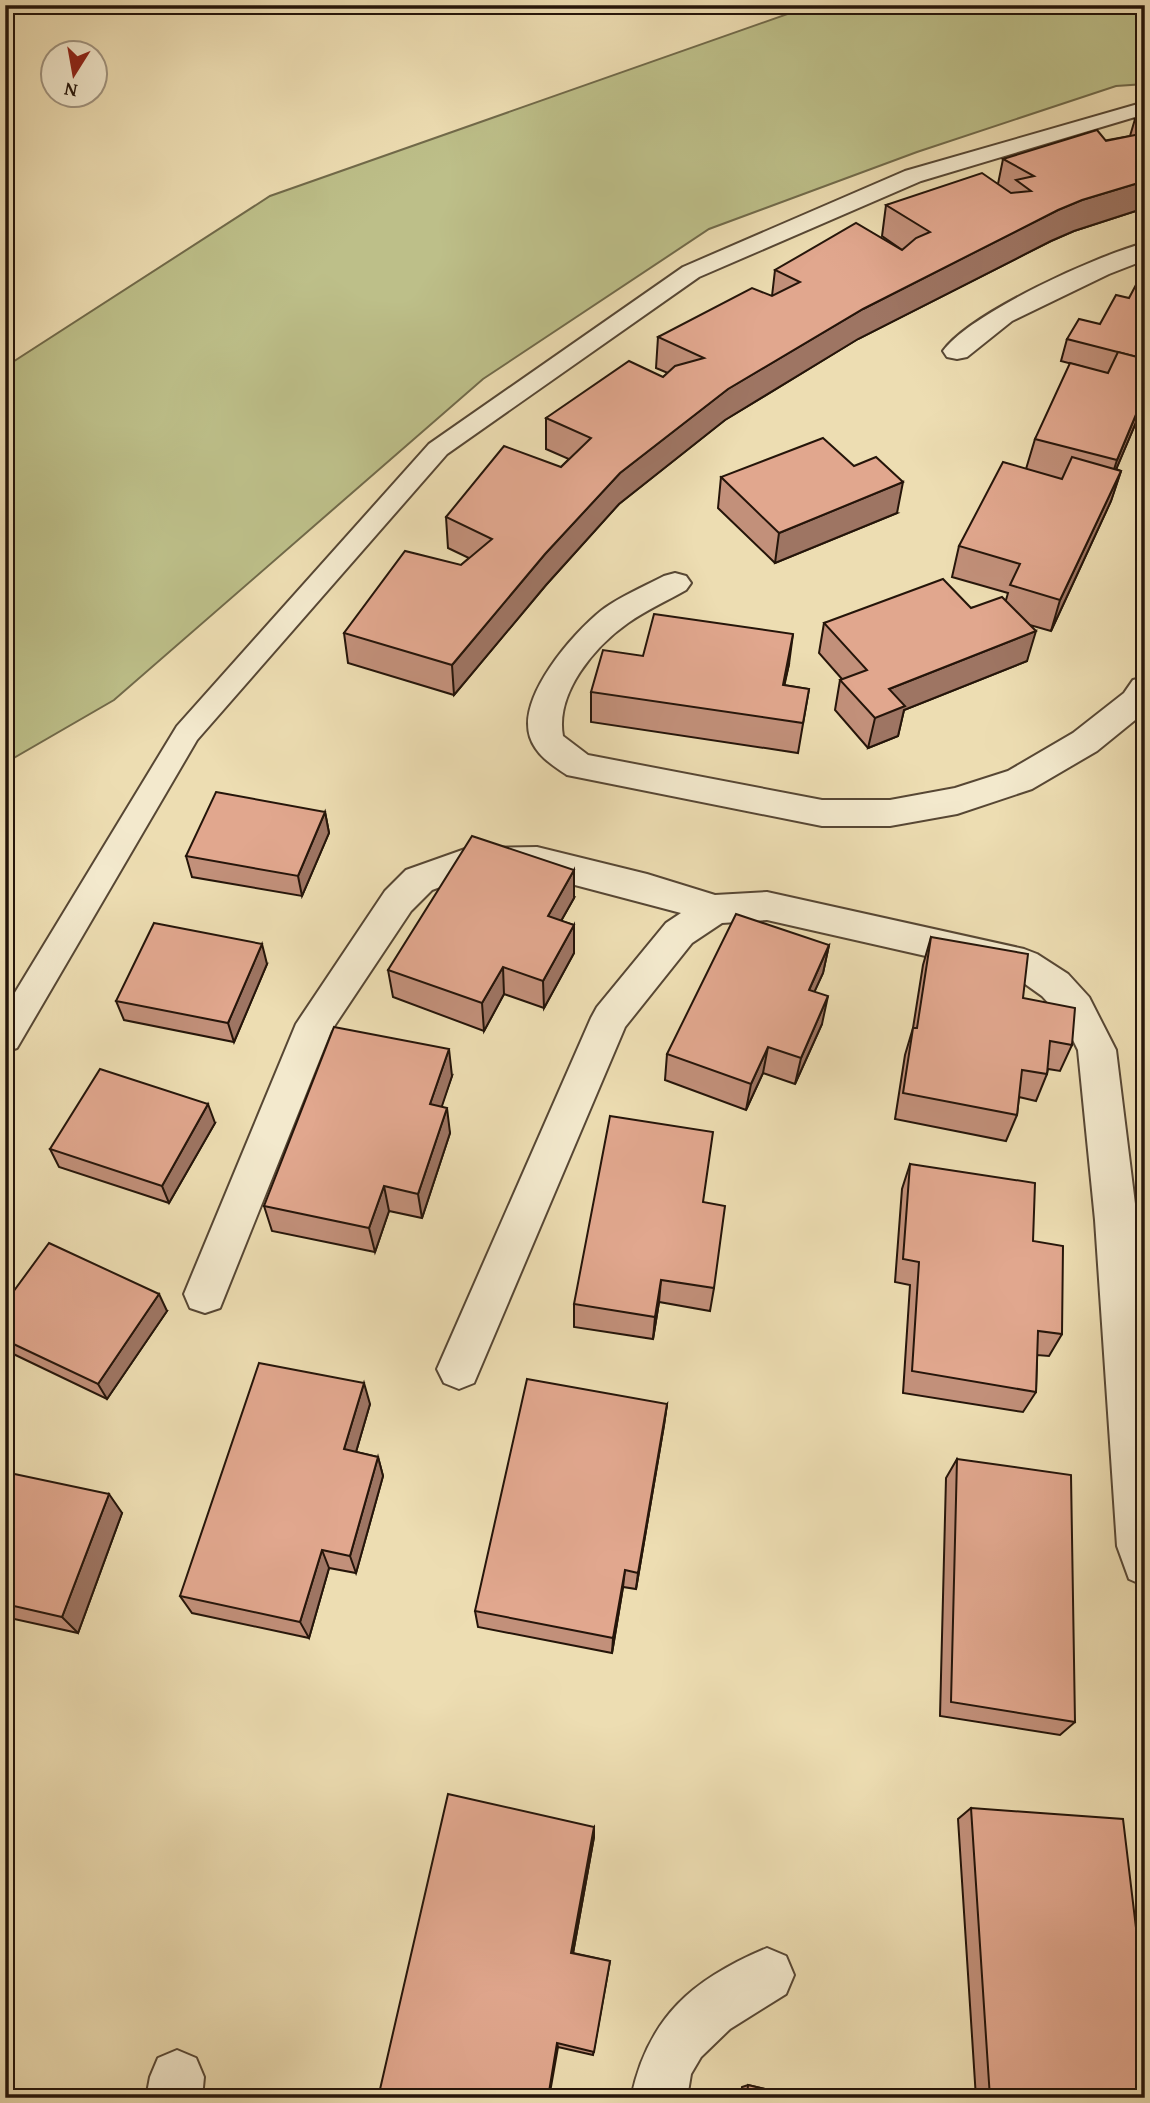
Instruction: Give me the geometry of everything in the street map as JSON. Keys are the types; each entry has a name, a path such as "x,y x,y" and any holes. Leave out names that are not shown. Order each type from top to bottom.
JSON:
{"street":[{"path":"5,1038 187,733 438,449 691,272 913,176 1145,108"},
{"path":"957,351 1003,315 1100,268 1145,251"},
{"path":"675,583 614,617 578,654 553,689 544,714 547,738 560,754 579,766 822,813 890,813 957,802 1020,780 1085,742 1136,701 1145,688"},
{"path":"205,1294 315,1024 398,901 419,880 468,862 537,861 648,888 715,909 767,906 1024,964 1055,985 1076,1008 1097,1050 1116,1220 1140,1546 1145,1563"},
{"path":"459,1369 610,1018 679,933 715,909"},
{"path":"659,2098 661,2081 678,2039 706,2011 767,1975"}],"green space":[{"path":"813,5 1145,5 1145,84 1116,86 917,152 709,229 483,379 114,700 5,763 5,367 270,196"}],"building":[{"path":"1145,117 1145,126 1135,119"},
{"path":"1097,130 1106,141 1145,133 1145,181 1058,210 863,309 728,389 620,473 545,554 452,665 344,633 405,551 461,565 492,539 446,517 504,446 561,467 591,438 546,418 629,361 663,377 675,366 704,358 658,337 752,288 772,296 800,282 775,270 856,223 902,250 916,238 930,232 886,205 982,173 1011,193 1031,191 1016,180 1034,176 1003,159"},
{"path":"1137,283 1145,285 1145,359 1067,339 1079,319 1100,324 1116,295 1129,298"},
{"path":"1118,352 1145,359 1145,393 1117,460 1035,439 1070,363 1108,373"},
{"path":"823,438 854,466 876,457 903,482 779,533 721,477"},
{"path":"1072,457 1121,471 1060,600 1010,585 1020,564 959,546 1003,462 1062,479"},
{"path":"943,579 971,608 1002,597 1036,631 889,689 905,706 875,718 840,680 867,670 824,623"},
{"path":"654,614 793,634 783,685 809,689 803,723 591,692 603,650 643,656"},
{"path":"216,792 325,812 298,876 186,856"},
{"path":"472,836 574,870 548,916 574,925 543,981 503,967 482,1003 388,970"},
{"path":"736,914 829,945 809,990 828,996 801,1058 768,1047 751,1084 667,1054"},
{"path":"154,923 262,944 228,1023 116,1001"},
{"path":"931,937 1028,954 1023,998 1075,1008 1072,1045 1050,1041 1047,1074 1022,1070 1017,1115 903,1093 913,1028 917,1028"},
{"path":"334,1027 449,1049 430,1104 447,1108 418,1194 384,1186 369,1228 264,1206"},
{"path":"100,1069 208,1104 162,1186 50,1149"},
{"path":"610,1116 713,1132 703,1202 725,1206 714,1288 661,1280 655,1317 574,1304"},
{"path":"910,1164 1035,1183 1033,1241 1063,1246 1062,1334 1038,1331 1036,1392 912,1371 919,1262 903,1259"},
{"path":"49,1243 159,1294 98,1384 5,1340 5,1303"},
{"path":"259,1363 364,1383 344,1449 378,1457 350,1556 322,1550 300,1622 180,1596"},
{"path":"527,1379 667,1404 638,1573 625,1570 613,1638 475,1611"},
{"path":"957,1459 1071,1475 1075,1722 951,1702"},
{"path":"5,1472 109,1494 62,1617 5,1604"},
{"path":"448,1794 594,1827 571,1953 610,1961 594,2052 557,2043 548,2098 378,2098"},
{"path":"971,1808 1123,1819 1142,1978 1145,1978 1145,2098 990,2098"},
{"path":"748,2085 802,2098 747,2098"}]}
